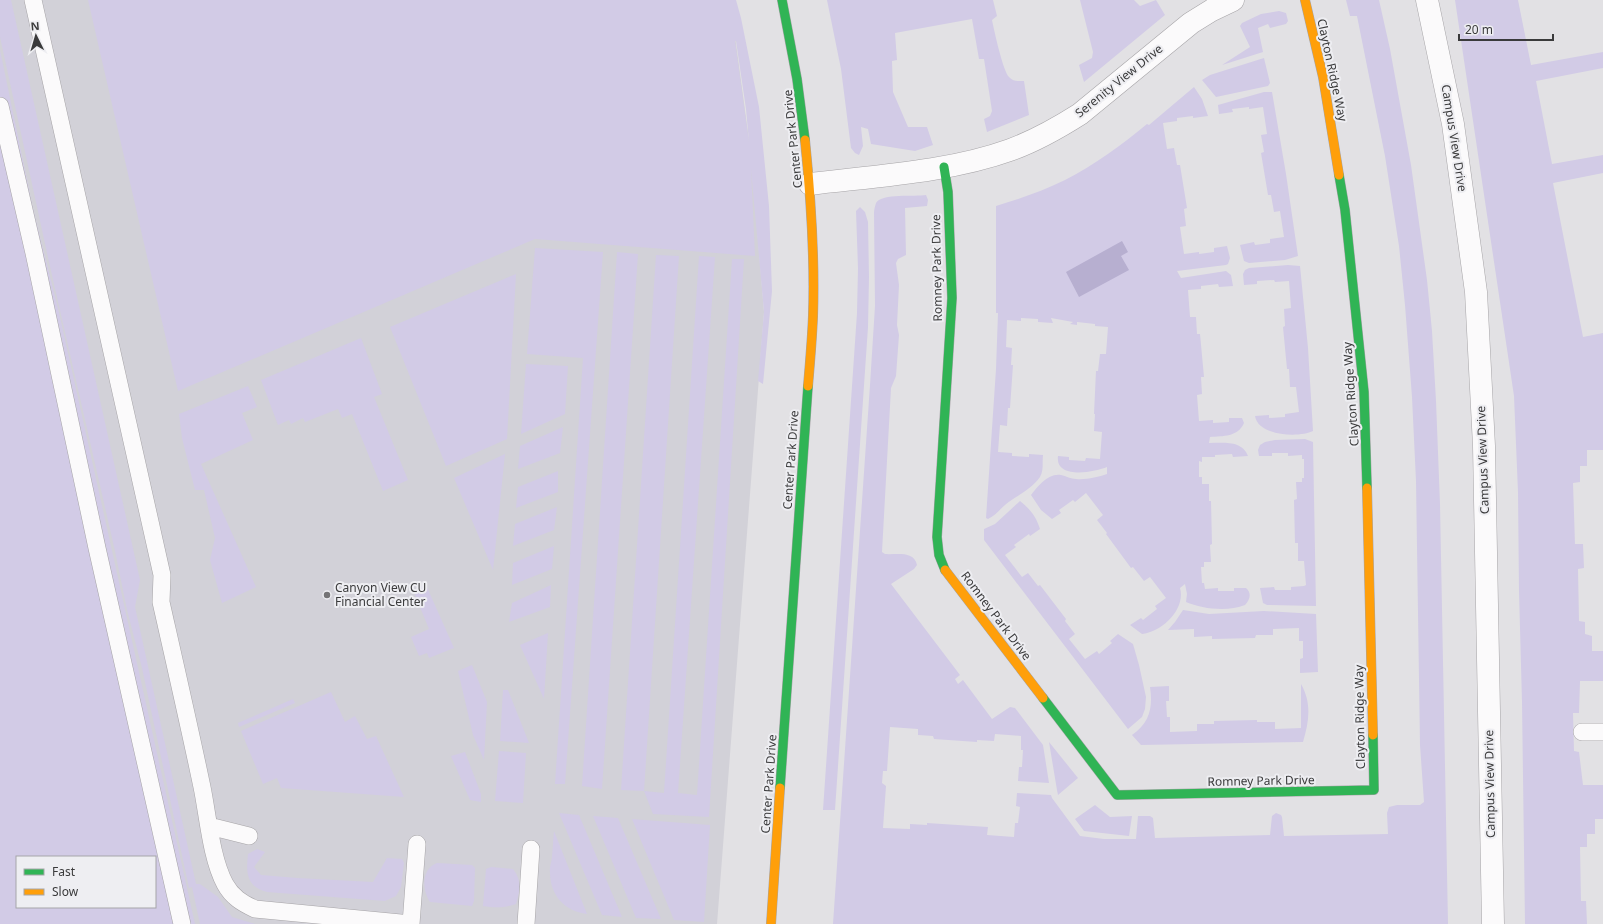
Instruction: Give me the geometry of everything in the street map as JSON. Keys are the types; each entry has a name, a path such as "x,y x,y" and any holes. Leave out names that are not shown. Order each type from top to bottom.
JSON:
{"street":[{"name":"Center Park Drive","path":"771,924 813,317 814,267 806,136 799,88 782,0"},
{"name":"Serenity View Drive","path":"810,184 944,167 976,160 1010,150 1032,141 1067,122 1093,104 1191,23 1212,10 1233,0"},
{"name":"Clayton Ridge Way","path":"1305,0 1322,77 1345,210 1361,360 1366,455 1374,790"},
{"name":"Campus View Drive","path":"1427,0 1453,124 1476,292 1484,446 1493,924"},
{"name":"Romney Park Drive","path":"944,167 948,192 952,298 937,537 939,555 946,571 1116,795 1374,790"}],"lane":[{"path":"34,0 162,574 161,602 203,788 217,863 225,885 243,904 255,909 411,924 418,844"},
{"path":"0,106 34,253 98,555 182,924"},
{"path":"1582,732 1603,732"},
{"path":"209,826 249,836"},
{"path":"526,924 531,849"}],"shaded area":[{"path":"0,0 728,0 732,14 751,155 764,312 717,924 0,924"},
{"path":"0,0 11,0 140,580 135,607 196,884 200,884 218,897 232,917 255,924 200,924 192,887 189,888 142,668 127,610 0,37"},
{"path":"88,0 736,0 759,107 769,206 772,291 763,384 758,381 764,312 751,169 755,256 535,239 178,391","holes":["735,41 736,41 746,109 749,142"]},
{"path":"827,0 993,0 997,16 992,20 1002,59 1011,79 1024,81 1029,115 987,132 984,119 990,116 992,111 984,59 979,59 972,19 895,33 897,60 892,61 893,92 908,127 927,127 933,145 915,151 871,144 868,129 861,127 863,146 859,155 855,153 851,148 841,69"},
{"path":"1080,0 1134,0 1140,6 1156,0 1165,15 1084,82 1079,65 1092,58 1093,52"},
{"path":"1346,0 1379,0 1390,49 1411,165 1427,280 1432,331 1440,504 1448,924 833,924 875,306 874,212 876,203 885,198 926,195 928,200 927,206 905,208 906,255 898,259 896,263 899,285 897,325 899,335 896,376 891,388 882,552 885,554 904,554 915,560 917,565 914,569 891,584 960,675 955,679 958,684 963,680 992,719 1010,707 1015,708 1043,745 1049,783 1018,781 1019,767 1022,767 1023,750 1021,750 1021,736 995,734 994,741 977,740 977,742 934,739 933,736 918,735 918,729 890,727 887,771 883,771 882,783 886,786 883,828 910,829 910,824 927,825 927,823 988,827 987,835 1014,837 1015,823 1018,823 1020,807 1016,806 1017,793 1051,795 1080,836 1104,839 1136,839 1138,816 1150,816 1153,818 1155,838 1270,835 1272,816 1276,813 1282,817 1284,836 1388,834 1387,813 1389,807 1397,805 1420,805 1424,802 1420,745 1416,481 1412,397 1405,305 1399,246 1385,156 1357,16 1350,16"},
{"path":"1455,0 1518,0 1531,65 1603,52 1603,68 1536,81 1552,164 1603,155 1603,173 1553,183 1583,337 1603,333 1603,450 1587,450 1587,466 1580,466 1580,482 1573,483 1575,544 1583,544 1584,568 1578,569 1579,621 1585,622 1585,634 1592,636 1592,651 1603,651 1603,681 1580,681 1579,713 1573,713 1574,751 1579,752 1583,785 1603,785 1603,819 1595,819 1595,834 1587,834 1587,847 1580,847 1581,901 1586,901 1587,924 1525,924 1518,492 1514,396"},
{"path":"1279,11 1286,13 1288,21 1286,24 1270,28 1268,24 1258,28 1263,52 1222,65 1250,47 1240,26 1242,23 1261,14"},
{"path":"0,50 33,209 58,308 195,924 0,924"},
{"path":"1264,58 1270,83 1268,86 1216,97 1202,80 1210,75"},
{"path":"1194,87 1202,99 1208,116 1177,118 1177,121 1163,123 1167,149 1174,148 1177,165 1180,165 1187,208 1184,209 1186,226 1180,227 1184,254 1214,252 1214,248 1227,246 1230,258 1228,264 1226,265 1177,271 1181,278 1226,271 1231,275 1233,286 1219,287 1218,284 1201,286 1201,289 1188,290 1190,317 1196,317 1197,334 1200,334 1204,377 1201,377 1202,394 1197,395 1199,421 1213,420 1213,423 1229,422 1229,418 1242,418 1244,423 1238,431 1230,435 1210,437 1209,443 1226,443 1237,445 1245,451 1248,456 1233,457 1232,454 1215,455 1215,457 1202,457 1202,462 1199,461 1199,477 1202,477 1202,484 1209,484 1209,501 1211,501 1211,562 1204,562 1204,567 1201,567 1202,583 1204,583 1205,589 1218,588 1218,591 1234,591 1234,588 1246,588 1250,596 1245,605 1238,607 1223,609 1207,608 1186,602 1187,594 1185,584 1180,588 1181,596 1179,604 1171,618 1157,629 1142,634 1130,625 1141,618 1143,620 1157,609 1155,606 1166,598 1150,577 1144,581 1133,567 1131,568 1097,520 1103,515 1086,493 1075,502 1073,500 1059,510 1061,513 1052,519 1041,510 1031,495 1044,481 1052,476 1061,475 1074,479 1084,479 1107,474 1107,467 1085,472 1063,469 1059,464 1058,456 1069,457 1069,460 1085,461 1086,458 1100,459 1102,432 1094,431 1096,371 1098,371 1100,354 1106,354 1108,327 1077,322 1077,325 1070,324 1073,322 1051,318 1053,323 1038,322 1038,319 1021,318 1021,321 1007,320 1006,347 1012,348 1011,365 1013,365 1010,408 1008,408 1007,426 1000,425 998,452 1012,453 1012,456 1029,457 1029,454 1043,455 1042,469 1040,477 1033,485 1005,505 993,516 988,519 986,518 996,369 998,313 996,313 996,206 1048,188 1087,168 1118,147 1147,124 1149,125"},
{"path":"1264,92 1272,92 1298,256 1285,260 1249,263 1244,261 1240,245 1254,242 1255,245 1270,243 1270,239 1284,237 1280,211 1274,212 1271,195 1268,195 1261,153 1264,152 1261,135 1267,134 1263,107 1232,109 1233,112 1219,114 1218,105"},
{"path":"860,207 865,212 868,222 868,327 835,810 823,810 857,313 858,268 856,211"},
{"path":"1122,241 1128,252 1121,256 1129,270 1079,297 1066,272"},
{"path":"535,248 603,252 565,784 555,784 583,358 527,354"},
{"path":"617,252 638,254 602,789 582,786"},
{"path":"656,255 679,256 644,791 621,790"},
{"path":"699,256 715,257 678,793 697,795 732,259 744,259 709,817 653,814 644,791 664,793"},
{"path":"1288,265 1300,266 1308,348 1313,431 1289,435 1280,434 1263,428 1258,423 1255,416 1269,415 1269,418 1285,417 1285,414 1299,412 1296,387 1290,387 1283,327 1285,326 1284,309 1291,308 1289,281 1257,281 1257,284 1244,285 1243,274 1245,270 1249,268"},
{"path":"516,274 507,439 446,466 390,327"},
{"path":"361,338 382,394 374,397 408,480 383,491 352,414 342,418 338,409 305,422 303,418 291,424 289,420 278,425 261,380"},
{"path":"526,364 568,366 565,414 521,434"},
{"path":"248,386 257,407 242,413 253,440 201,464 256,587 222,603 210,560 215,538 204,490 195,490 182,438 179,414"},
{"path":"563,427 560,453 518,469 520,446"},
{"path":"1305,439 1313,442 1316,606 1267,605 1263,603 1260,588 1274,587 1275,590 1291,590 1291,587 1306,585 1304,561 1298,561 1298,543 1295,543 1294,500 1297,499 1296,482 1302,482 1302,478 1304,478 1304,459 1302,459 1302,455 1288,456 1288,453 1272,453 1272,456 1259,456 1258,450 1260,445 1265,442 1275,440"},
{"path":"505,454 493,570 454,478"},
{"path":"558,471 558,492 516,508 518,487"},
{"path":"1020,501 1027,507 1037,520 1040,529 1030,536 1029,534 1014,545 1016,547 1005,555 1022,577 1028,573 1038,586 1040,585 1066,619 1065,621 1075,634 1069,639 1085,659 1097,651 1099,654 1112,643 1110,641 1118,634 1133,644 1146,697 1145,709 1142,717 1128,729 984,540 984,529 995,524"},
{"path":"557,507 554,530 513,546 515,524"},
{"path":"554,546 552,569 512,585 513,563"},
{"path":"426,585 454,648 429,658 427,653 419,656 411,637 429,629 413,590"},
{"path":"551,585 550,607 509,622 512,603"},
{"path":"1183,610 1209,614 1264,611 1316,614 1318,672 1300,673 1300,659 1303,658 1303,641 1299,641 1299,628 1273,629 1273,635 1256,635 1255,638 1212,639 1212,636 1194,637 1194,629 1168,630"},
{"path":"548,633 544,699 520,645"},
{"path":"472,665 487,702 484,760 473,735 458,671"},
{"path":"1301,684 1307,698 1308,705 1308,720 1303,742 1141,745 1132,735 1143,725 1149,714 1151,701 1150,687 1169,686 1169,701 1166,701 1167,717 1170,717 1170,732 1197,731 1197,724 1214,724 1214,721 1257,720 1257,722 1275,722 1275,729 1301,728"},
{"path":"503,690 508,690 529,743 500,741"},
{"path":"331,692 345,722 355,716 367,739 376,736 404,797 281,788 277,778 263,784 241,731"},
{"path":"293,699 295,703 239,727 238,723"},
{"path":"1049,742 1078,778 1058,795 1057,790"},
{"path":"499,751 526,753 523,803 495,801"},
{"path":"465,752 481,794 481,802 470,800 451,756"},
{"path":"1095,805 1110,817 1132,816 1129,836 1084,831 1075,819"},
{"path":"559,813 579,815 622,917 602,915"},
{"path":"593,816 618,818 661,919 636,918"},
{"path":"632,819 710,825 704,922 674,920"},
{"path":"554,831 587,914 565,905 556,895 553,888 550,870"},
{"path":"257,849 265,852 254,867 261,875 297,878 373,882 387,858 402,859 404,863 401,887 396,896 385,901 267,892 255,886 249,878 247,867 248,854"},
{"path":"437,863 472,865 475,868 474,901 472,906 430,902 425,892 424,880 428,870"},
{"path":"491,867 513,869 516,873 519,886 516,904 500,907 483,906 486,869"}],"traffic: fast":[{"path":"782,0 797,79 805,140"},
{"path":"944,167 948,192 952,298 937,537 939,555 945,570"},
{"path":"1339,175 1345,210 1364,392 1367,488"},
{"path":"780,788 808,386"},
{"path":"1043,698 1117,795 1374,790 1373,735"}],"traffic: slow":[{"path":"1305,0 1323,77 1339,175"},
{"path":"805,140 813,250 813,325 808,386"},
{"path":"1367,488 1373,735"},
{"path":"945,570 1043,698"},
{"path":"771,924 780,788"}],"place":[{"name":"Canyon View CU Financial Center","path":"327,595"}]}
